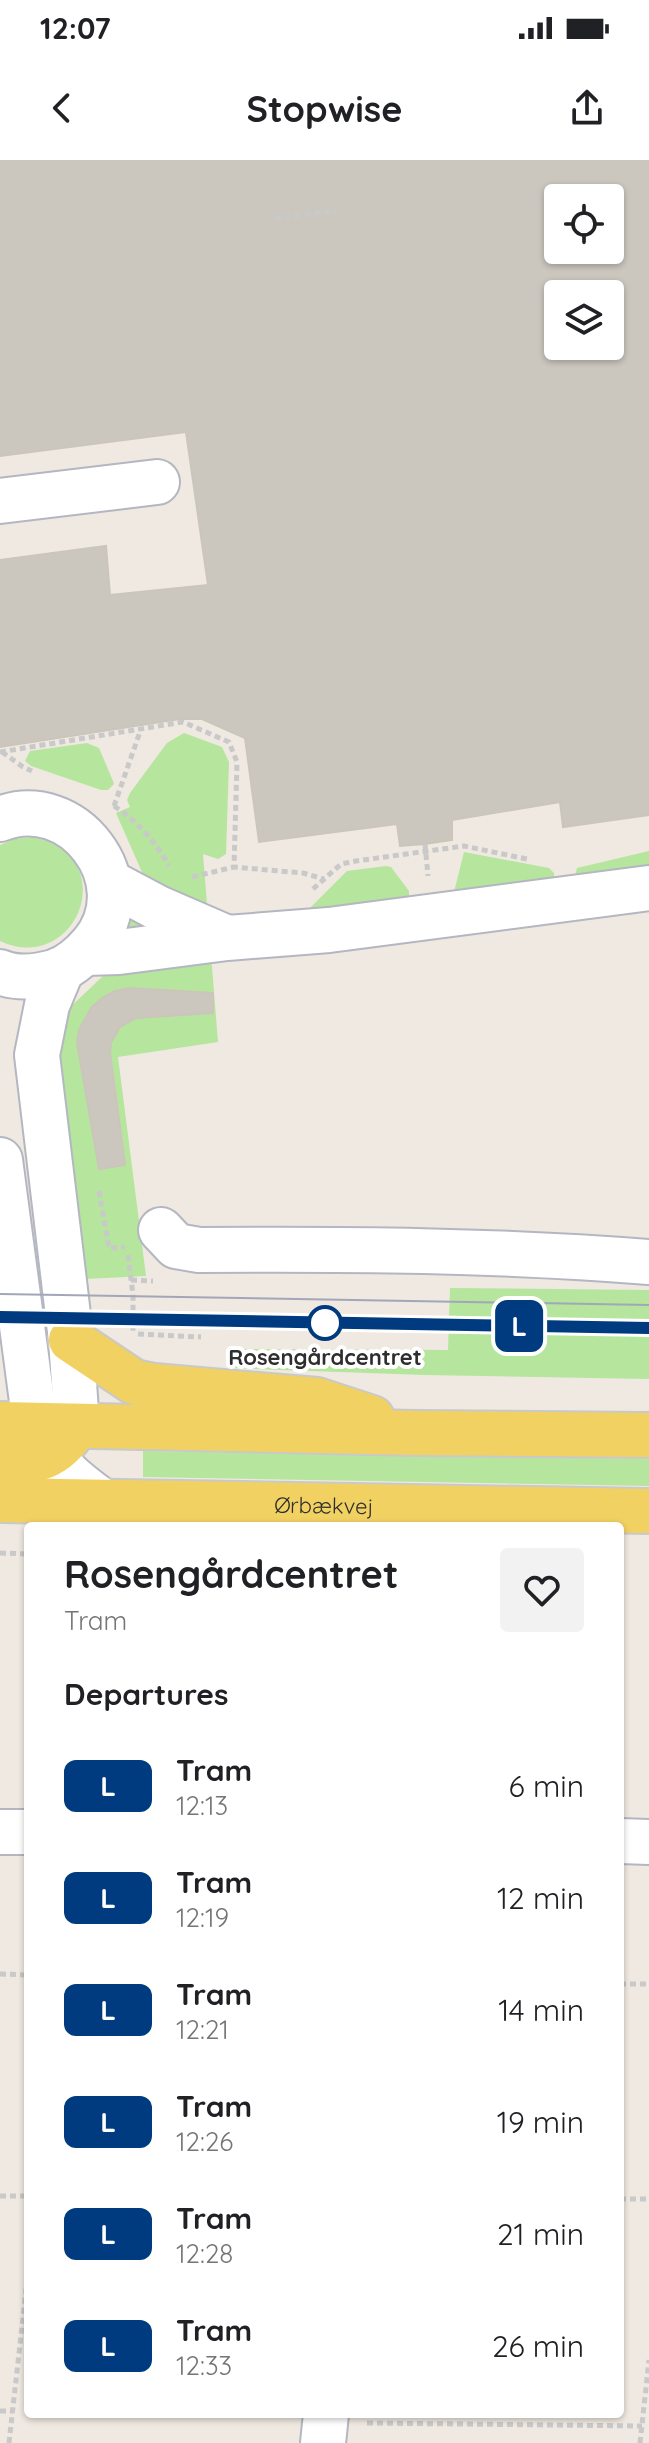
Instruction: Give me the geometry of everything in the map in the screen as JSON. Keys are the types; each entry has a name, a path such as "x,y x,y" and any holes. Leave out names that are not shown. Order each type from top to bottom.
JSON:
{"main road":[{"path":"71,1340 134,1382 317,1400 416,1433"},
{"path":"0,1461 37,1460 40,1432 649,1435"},
{"name":"Ørbækvej","path":"0,1500 649,1511"}],"street":[{"path":"0,501 157,482"},
{"path":"0,819 29,813 49,816 68,824 95,848 109,882 105,920 97,938 74,961 47,1005 37,1055 71,1340 40,1432"},
{"path":"109,882 158,908 227,938"},
{"path":"0,972 25,977 44,975 74,961 119,952 517,907 649,888"},
{"path":"0,1160 40,1432 73,1481 102,1501"},
{"path":"161,1230 176,1246 199,1250 369,1249 649,1262"},
{"path":"0,1832 24,1832"},
{"path":"624,1841 649,1842"}],"path":[{"path":"275,218 337,211"},
{"path":"0,752 183,722 229,742 237,762 234,867 303,873 324,879"},
{"path":"114,806 141,729"},
{"path":"425,844 428,871"},
{"path":"297,933 293,907 341,864 464,846 539,862"},
{"path":"98,1186 109,1248 127,1247 133,1295 134,1382"},
{"path":"133,1334 201,1337"},
{"path":"0,1553 24,1554"},
{"path":"0,1974 24,1975"},
{"path":"624,1984 649,1984"},
{"path":"0,2196 24,2196"},
{"path":"624,2199 649,2199"},
{"path":"9,2443 24,2319"},
{"path":"640,2443 649,2360"},
{"path":"0,2411 13,2411"},
{"path":"325,2426 642,2426"}],"green space":[{"path":"184,733 222,747 229,762 226,854 218,859 203,854 218,1042 118,1057 146,1276 85,1279 55,1041 65,1012 102,977 145,879 116,813 130,807 127,800 130,793 167,743"},
{"path":"87,743 99,748 114,784 108,790 31,766 25,761 30,751"},
{"path":"33,837 51,843 71,857 81,876 83,896 77,916 65,932 47,944 25,947 0,941 0,845 14,839"},
{"path":"649,851 649,869 575,876 577,868"},
{"path":"464,852 549,868 554,873 554,879 454,892"},
{"path":"391,867 409,891 409,898 311,911 311,907 347,871"},
{"path":"450,1288 649,1290 649,1379 229,1368 231,1349 448,1350"},
{"path":"143,1451 649,1459 649,1486 143,1477"}],"building":[{"path":"0,160 649,160 649,815 563,827 560,802 452,820 452,840 425,844 400,846 397,824 259,842 245,738 202,719 180,719 0,747 0,560 106,546 110,595 208,585 186,432 0,456"},
{"path":"129,988 213,993 213,1013 136,1018 120,1027 111,1043 110,1053 125,1165 99,1169 77,1043 79,1030 91,1008 102,998"}],"tram line":[{"path":"0,1294 649,1305"},
{"path":"0,1317 649,1328"},
{"name":"L","path":"0,1317 649,1328"}],"place":[{"name":"Rosengårdcentret","path":"325,1323"}]}
